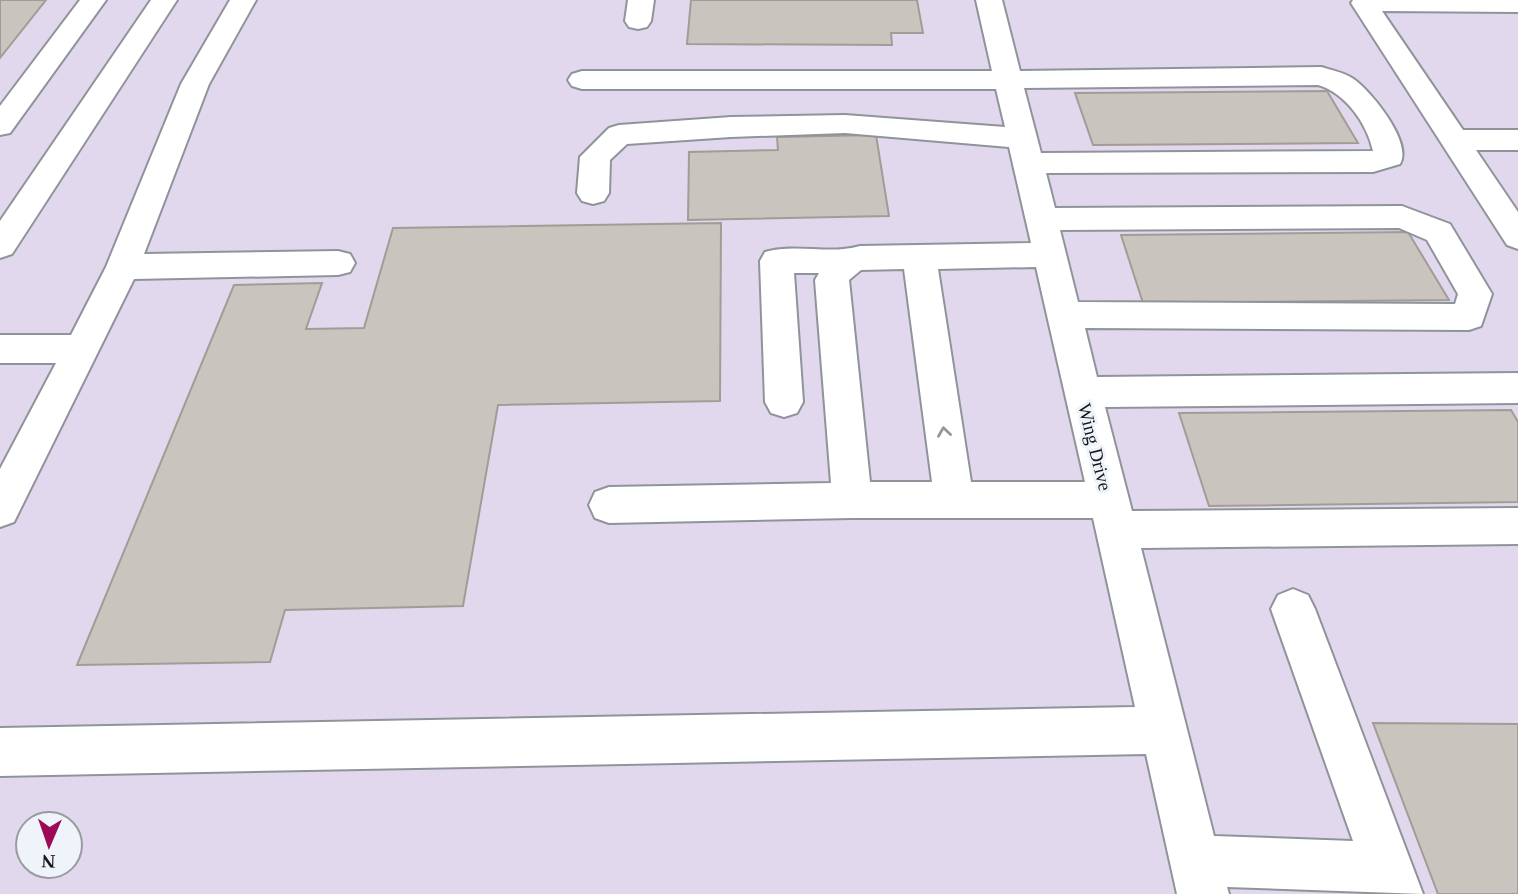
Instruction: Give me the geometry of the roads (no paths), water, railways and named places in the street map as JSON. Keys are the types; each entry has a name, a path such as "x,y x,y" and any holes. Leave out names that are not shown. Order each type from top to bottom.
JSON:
{"street":[{"path":"0,126 93,0"},
{"path":"0,246 164,0"},
{"path":"0,509 123,267 195,84 243,0"},
{"name":"Wing Drive","path":"989,0 1199,878"},
{"path":"1518,4 1364,2 1518,237"},
{"path":"582,80 1008,80 1321,76 1343,84 1362,102 1390,147 1389,157 1373,162 1024,151 845,124 731,127 619,135 595,158 593,193"},
{"path":"1454,140 1518,140"},
{"path":"784,402 777,261 919,257 1045,237 1402,217 1439,232 1475,294 1469,317 1063,315"},
{"path":"919,257 954,500"},
{"path":"846,261 838,268 832,280 852,500"},
{"path":"123,267 338,262"},
{"path":"0,349 82,349"},
{"path":"1081,392 1518,388"},
{"path":"609,505 954,500 1111,515 1518,526"},
{"path":"1199,878 1392,881 1293,609"},
{"path":"0,752 1164,730"}]}
